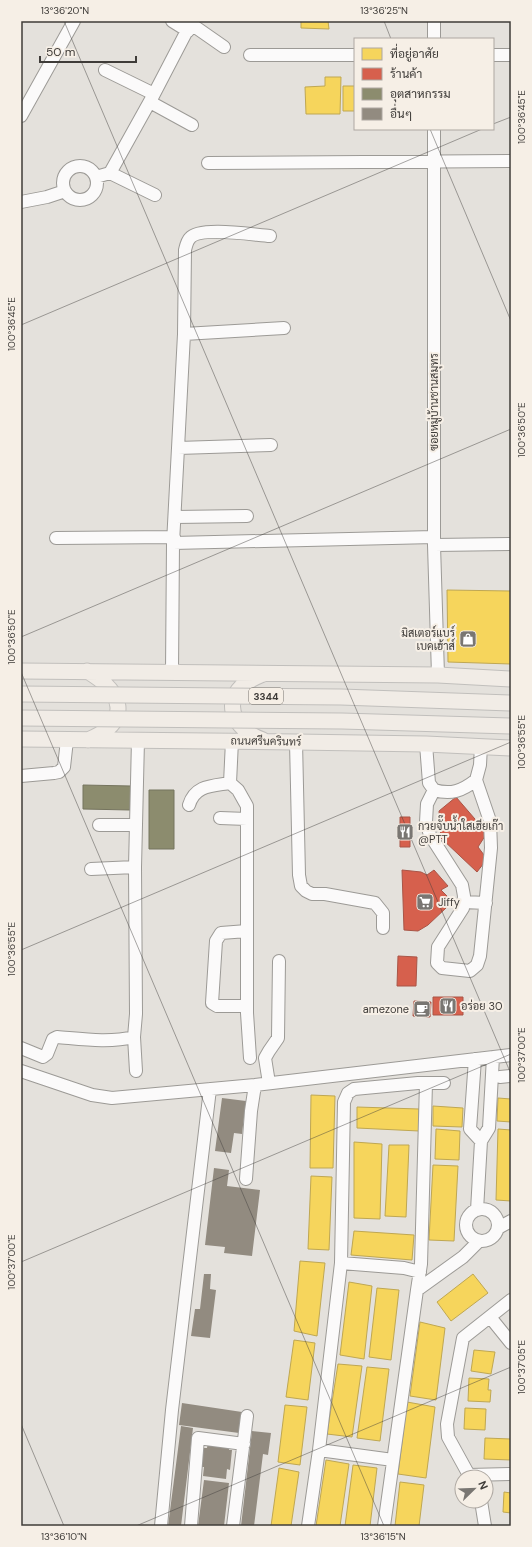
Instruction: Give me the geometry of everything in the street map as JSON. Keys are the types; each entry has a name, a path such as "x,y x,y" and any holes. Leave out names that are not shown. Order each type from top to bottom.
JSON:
{"main road":[{"name":"3344","path":"21,671 438,675 511,678"},
{"path":"87,671 108,686 116,700 117,708 117,716 110,726 98,736 88,740"},
{"path":"264,673 242,687 235,698 233,709 234,716 244,729 255,737 266,741"},
{"name":"3344","path":"21,694 341,697 511,703"},
{"name":"ถนนศรีนครินทร์","path":"21,718 349,721 511,726"},
{"name":"ถนนศรีนครินทร์","path":"21,739 266,741 426,744 511,748"}],"street":[{"path":"21,116 74,21"},
{"path":"172,21 190,25 224,47"},
{"path":"434,21 434,38"},
{"path":"110,173 152,98 190,25"},
{"path":"250,55 354,55"},
{"path":"494,55 511,55"},
{"path":"105,70 152,98 192,125"},
{"name":"ซอยหมู่บ้านชานสมุทร","path":"434,130 434,541 438,675"},
{"path":"208,163 511,161"},
{"path":"77,166 85,166 92,170 96,177 97,184 95,191 90,196 84,200 76,200 65,191 63,183 65,175 70,169 77,166"},
{"path":"96,177 110,173 155,195"},
{"path":"22,206 65,191"},
{"path":"172,672 173,540 184,334 185,250 190,238 202,232 228,232 270,236"},
{"path":"184,334 284,328"},
{"path":"178,448 271,446"},
{"path":"175,517 247,516"},
{"path":"56,538 434,541 511,544"},
{"path":"21,776 59,772 64,767 67,740"},
{"path":"136,1071 134,1037 136,1014 135,867 138,740"},
{"path":"230,783 232,741"},
{"path":"296,742 298,874 301,886 312,894 325,894 375,903 382,913 383,928"},
{"path":"426,744 429,783 434,790 445,793 462,789 476,780"},
{"path":"434,790 427,804 426,822 430,835 462,885 464,896 463,908 438,947 437,963 442,968 470,971 477,965 480,956 491,848 490,821 476,780 480,765 481,746"},
{"path":"189,805 192,797 204,787 230,783 238,790 247,806 247,1006 250,1058"},
{"path":"220,818 247,819"},
{"path":"99,825 136,825"},
{"path":"91,869 135,867"},
{"path":"464,902 486,903"},
{"path":"247,931 221,933 218,936 216,941 212,1003 217,1006 247,1006"},
{"path":"269,1083 266,1058 278,1038 279,961"},
{"path":"21,1048 43,1057 47,1054 53,1039 57,1037 123,1040 134,1037"},
{"path":"21,1071 92,1095 112,1098 255,1085 511,1055"},
{"path":"477,1210 481,1142 489,1128 493,1057"},
{"path":"475,1059 470,1129 481,1142"},
{"path":"384,1526 420,1272 426,1083"},
{"path":"308,1526 319,1450 341,1263 344,1102 348,1093 354,1089 444,1083"},
{"path":"246,1179 255,1085"},
{"path":"161,1526 172,1410 210,1089"},
{"path":"477,1210 490,1211 498,1221 498,1228 493,1237 484,1241 479,1241 472,1238 468,1233 466,1226 467,1219 471,1213 477,1210"},
{"path":"498,1228 511,1221"},
{"path":"417,1290 463,1257 479,1241"},
{"path":"341,1263 404,1268 420,1272"},
{"path":"465,1469 448,1437 447,1424 463,1338 511,1300"},
{"path":"490,1317 511,1343"},
{"path":"234,1526 247,1416"},
{"path":"191,1526 198,1438 244,1444"},
{"path":"319,1450 393,1460"},
{"path":"494,1475 511,1474"},
{"path":"482,1509 485,1526"}],"building: ที่อยู่อาศัย":[{"path":"301,21 328,21 329,29 301,28"},
{"path":"325,77 341,77 340,114 306,114 305,87 325,86"},
{"path":"343,86 354,86 354,111 343,111"},
{"path":"447,590 511,591 511,664 448,662"},
{"path":"311,1095 335,1096 333,1168 310,1168"},
{"path":"498,1098 511,1099 511,1122 497,1121"},
{"path":"433,1106 463,1108 462,1127 433,1126"},
{"path":"357,1107 419,1109 419,1131 357,1128"},
{"path":"436,1129 460,1131 459,1160 435,1159"},
{"path":"498,1129 511,1130 511,1201 496,1200"},
{"path":"354,1142 382,1144 380,1219 354,1218"},
{"path":"389,1145 409,1145 406,1217 385,1216"},
{"path":"433,1165 458,1166 454,1241 429,1240"},
{"path":"311,1176 332,1177 329,1250 308,1249"},
{"path":"354,1231 414,1235 412,1260 351,1255"},
{"path":"300,1261 325,1263 317,1336 294,1331"},
{"path":"473,1274 488,1293 451,1321 437,1302"},
{"path":"349,1282 372,1286 364,1359 340,1355"},
{"path":"377,1288 399,1290 391,1360 369,1357"},
{"path":"420,1322 445,1328 436,1400 410,1396"},
{"path":"294,1340 315,1343 308,1400 286,1397"},
{"path":"474,1350 495,1352 491,1374 471,1371"},
{"path":"338,1364 362,1366 352,1437 327,1434"},
{"path":"367,1367 389,1369 380,1441 357,1438"},
{"path":"469,1378 489,1379 488,1390 491,1390 490,1402 468,1401"},
{"path":"407,1402 435,1407 426,1478 398,1474"},
{"path":"285,1405 307,1407 300,1465 278,1462"},
{"path":"465,1408 486,1409 485,1430 464,1429"},
{"path":"485,1438 511,1439 511,1460 484,1459"},
{"path":"326,1460 349,1464 340,1526 316,1526"},
{"path":"353,1465 377,1468 370,1526 345,1526"},
{"path":"279,1468 299,1472 291,1526 271,1526"},
{"path":"400,1482 424,1485 419,1526 395,1526"},
{"path":"504,1492 511,1493 511,1513 503,1512"}],"building: ร้านค้า":[{"path":"456,797 487,833 478,847 487,859 477,872 441,838 439,811"},
{"name":"กวยจั๊บน้ำใสเฮียเก๊า @PTT","path":"400,817 410,817 410,847 400,847"},
{"name":"Jiffy","path":"402,870 421,872 427,875 434,870 448,886 441,890 447,896 446,908 428,925 418,931 404,930"},
{"path":"398,956 417,957 416,986 397,986"},
{"name":"อร่อย 30","path":"433,997 463,997 463,1015 433,1015"},
{"name":"amezone","path":"414,1001 431,1002 430,1017 413,1016"}],"building: อุตสาหกรรม":[{"path":"83,785 131,786 130,810 83,809"},
{"path":"149,790 174,790 174,849 149,849"}],"building: อื่นๆ":[{"path":"222,1098 246,1101 242,1134 234,1133 231,1153 215,1151"},
{"path":"214,1168 229,1170 227,1186 260,1190 252,1256 224,1253 225,1247 205,1245"},
{"path":"204,1274 211,1274 210,1289 216,1290 210,1338 191,1336 195,1309 200,1309"},
{"path":"182,1403 242,1412 239,1433 179,1425"},
{"path":"181,1426 193,1428 181,1526 168,1526"},
{"path":"252,1431 271,1433 268,1455 263,1454 254,1526 241,1526"},
{"path":"208,1442 230,1445 229,1450 232,1450 230,1470 227,1469 226,1479 203,1476 204,1467 201,1467 204,1448 207,1448"},
{"path":"204,1480 229,1483 224,1526 198,1526"}],"place":[{"name":"มิสเตอร์แบร์ เบคเฮ้าส์","path":"468,639"},
{"name":"กวยจั๊บน้ำใสเฮียเก๊า @PTT","path":"405,832"},
{"name":"Jiffy","path":"425,902"},
{"name":"อร่อย 30","path":"448,1006"},
{"name":"amezone","path":"422,1009"}]}
